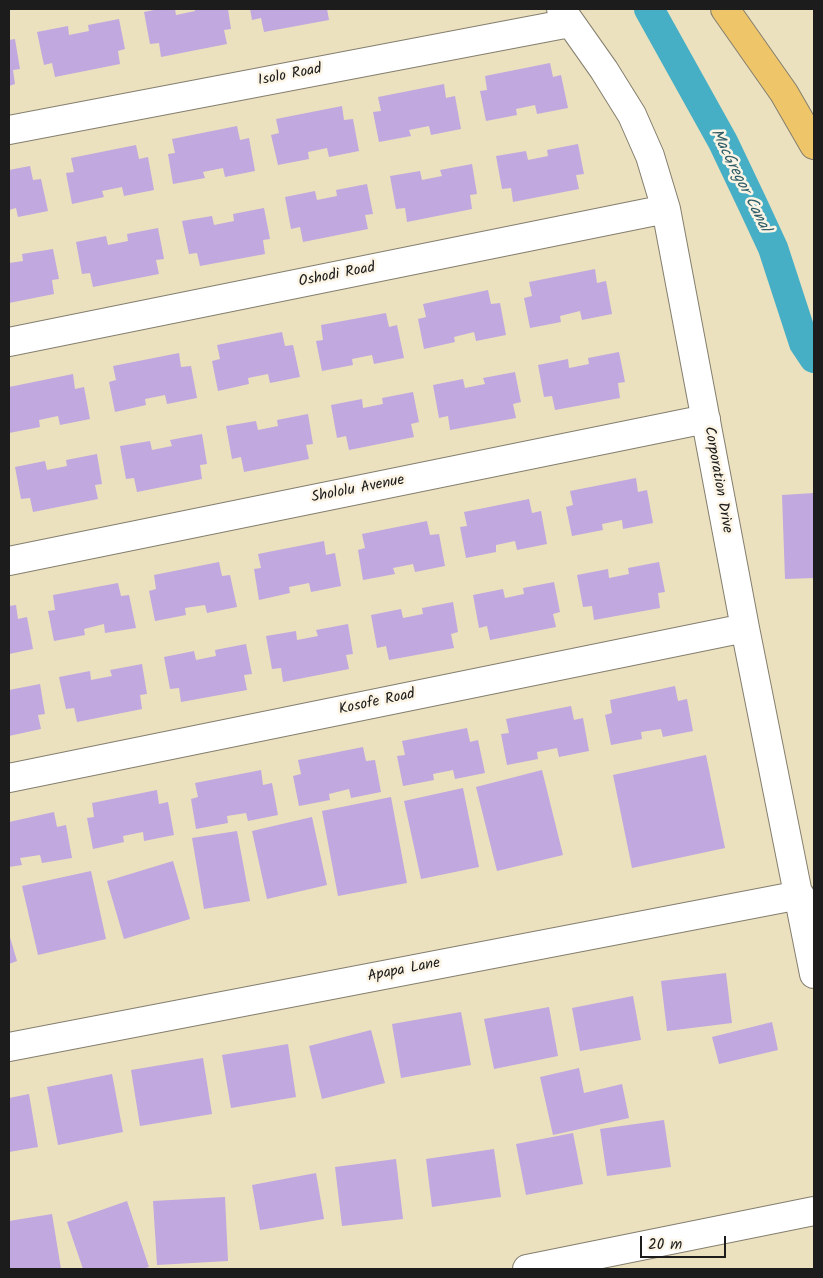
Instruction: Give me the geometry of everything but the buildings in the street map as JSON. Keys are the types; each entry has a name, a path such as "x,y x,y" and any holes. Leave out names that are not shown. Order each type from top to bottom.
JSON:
{"highway":[{"path":"725,9 784,93 814,145"}],"street":[{"name":"Isolo Road","path":"9,130 566,16"},
{"name":"Corporation Drive","path":"566,16 604,70 632,115 650,156 666,209 744,628 800,895 814,974"},
{"name":"Oshodi Road","path":"9,342 666,209"},
{"name":"Shololu Avenue","path":"9,561 706,419"},
{"name":"Kosofe Road","path":"9,778 744,628"},
{"name":"Apapa Lane","path":"9,1047 800,895"},
{"path":"527,1269 814,1212"}],"waterway":[{"name":"MacGregor Canal","path":"649,9 723,142 753,205 773,248 804,343 814,358"}]}
